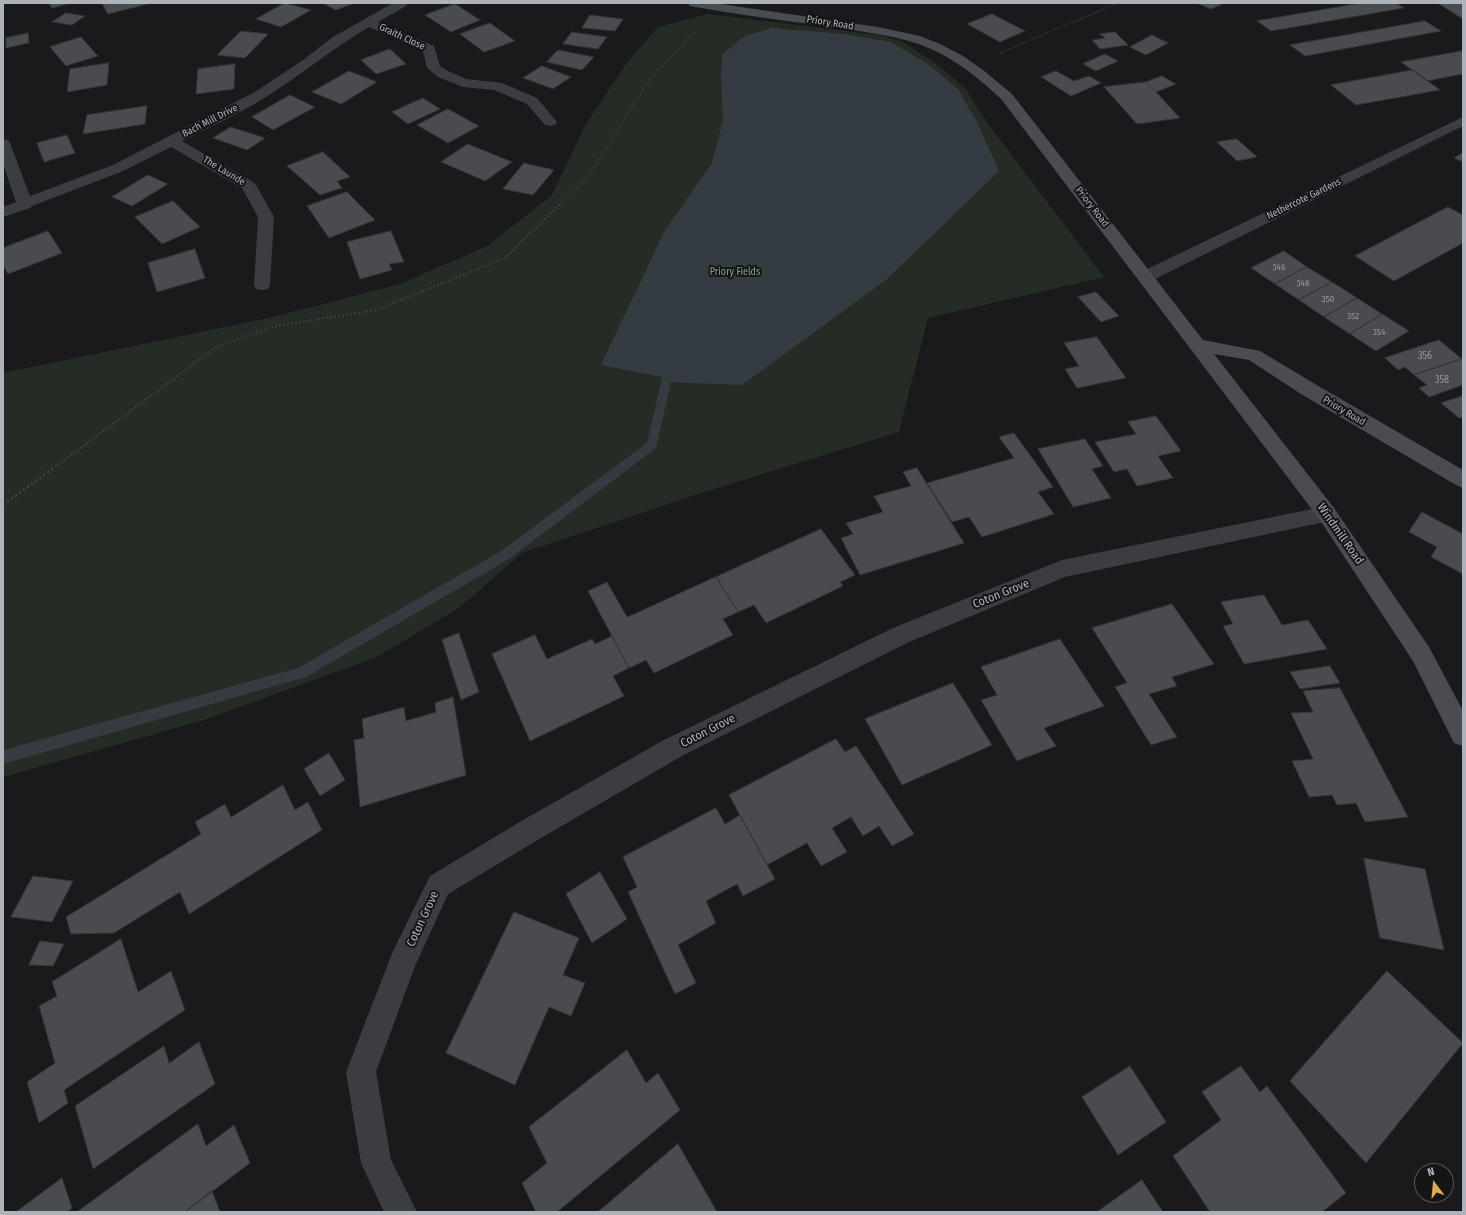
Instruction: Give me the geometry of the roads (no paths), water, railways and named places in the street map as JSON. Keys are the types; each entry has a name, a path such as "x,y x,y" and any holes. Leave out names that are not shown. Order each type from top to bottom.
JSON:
{"street":[{"name":"Bach Mill Drive","path":"3,212 25,205 118,168 260,95 308,63 338,40 402,3"},
{"name":"Priory Road","path":"697,4 832,23 909,37 950,54 971,66 988,79 1007,97 1198,344 1254,355 1308,389 1463,480"},
{"name":"Graith Close","path":"368,22 429,49 434,68 443,74 463,83 497,86 532,101 550,122"},
{"name":"Nethercote Gardens","path":"1145,277 1463,121"},
{"name":"The Launde","path":"171,141 248,185 266,217 262,285"},
{"path":"3,143 25,205"},
{"name":"Windmill Road","path":"1198,344 1327,514 1421,654 1463,735"},
{"name":"Coton Grove","path":"401,1212 376,1163 361,1072 403,961 439,885 532,829 673,748 900,635 1062,570 1327,514"}],"waterway":[{"path":"3,757 301,673 505,555 652,445 667,378"}],"park label":[{"name":"Priory Fields","path":"735,272"}]}
